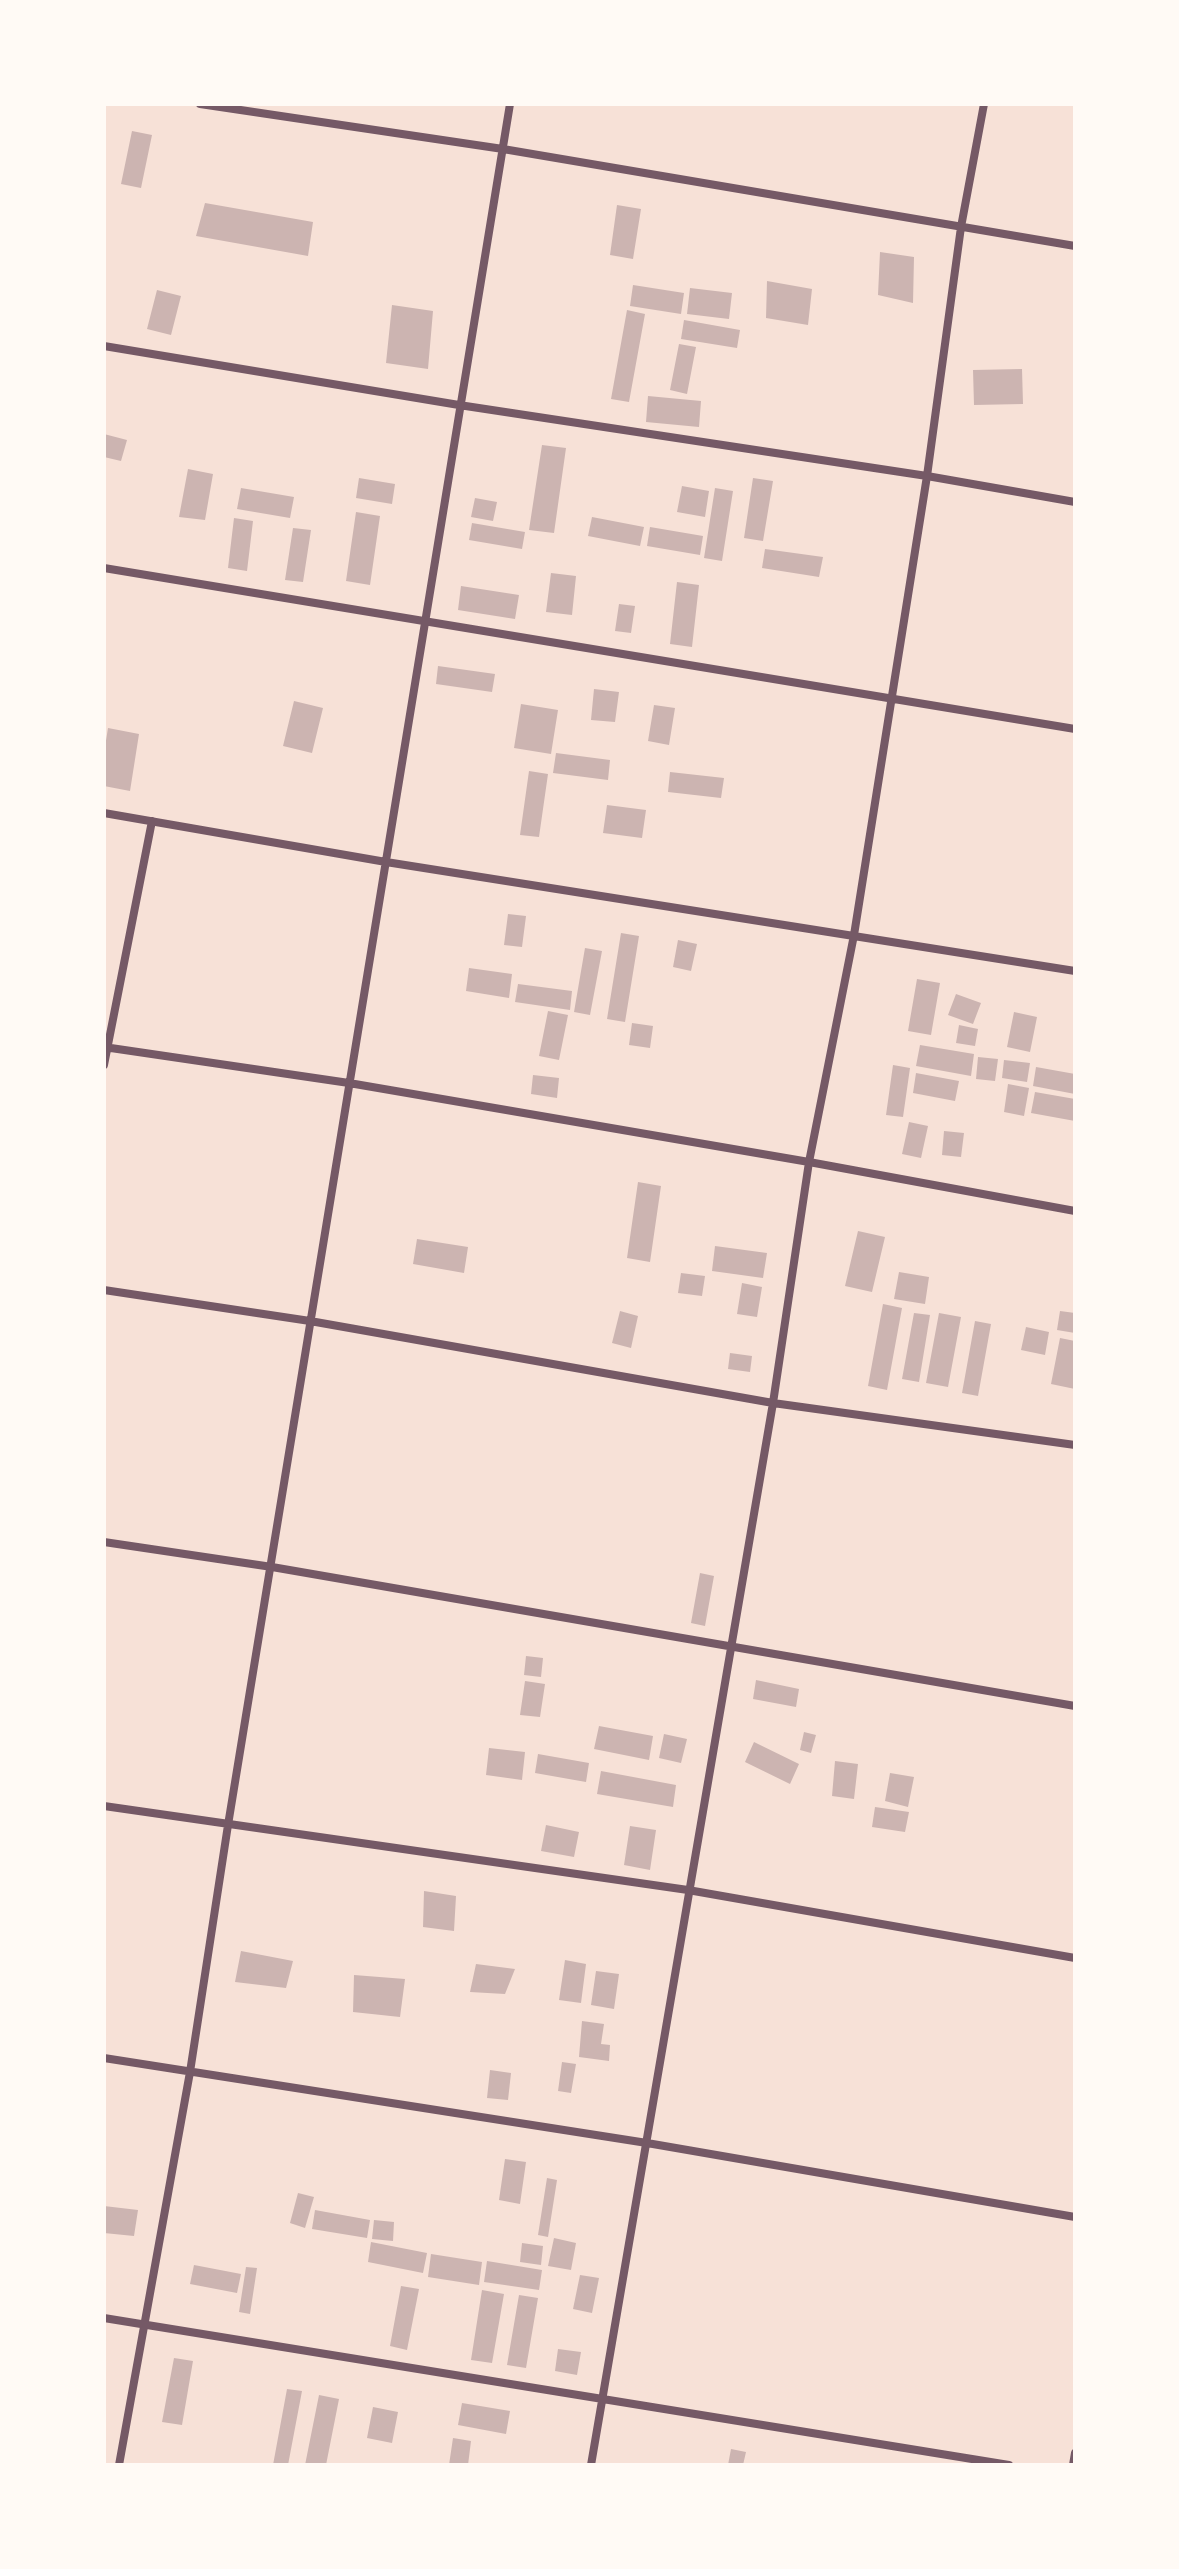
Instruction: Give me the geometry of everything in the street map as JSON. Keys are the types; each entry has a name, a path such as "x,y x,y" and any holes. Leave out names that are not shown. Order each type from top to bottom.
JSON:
{"street":[{"path":"200,104 503,149 1075,246"},
{"path":"119,2465 190,2072 510,104"},
{"path":"591,2465 773,1403 809,1162 854,935 927,476 961,227 984,104"},
{"path":"104,346 1075,502"},
{"path":"104,568 1075,729"},
{"path":"104,813 386,862 1075,971"},
{"path":"104,1065 152,821"},
{"path":"106,1047 349,1083 1075,1211"},
{"path":"104,1290 310,1321 773,1403 1075,1445"},
{"path":"104,1542 272,1567 1075,1706"},
{"path":"104,1806 688,1890 1075,1958"},
{"path":"104,2058 647,2143 1075,2217"},
{"path":"104,2318 1009,2465"},
{"path":"1073,2465 1075,2453"}],"building":[{"path":"132,131 152,135 141,188 121,184"},
{"path":"205,203 313,222 308,256 196,236"},
{"path":"617,205 641,209 633,259 610,255"},
{"path":"880,252 914,257 913,303 878,295"},
{"path":"767,281 812,289 808,325 766,318"},
{"path":"633,285 684,293 681,314 630,306"},
{"path":"690,288 732,293 729,319 687,314"},
{"path":"157,290 181,296 171,335 147,329"},
{"path":"392,305 433,311 428,369 386,363"},
{"path":"627,310 645,314 629,402 611,399"},
{"path":"684,320 740,330 737,348 681,339"},
{"path":"679,344 696,347 687,394 670,390"},
{"path":"1022,369 1023,404 974,405 973,370"},
{"path":"648,396 701,401 699,427 646,422"},
{"path":"104,434 127,440 121,461 104,457"},
{"path":"542,445 566,448 554,533 529,530"},
{"path":"188,469 213,474 205,520 179,517"},
{"path":"359,478 395,484 392,504 356,498"},
{"path":"753,478 773,481 763,541 744,538"},
{"path":"682,486 709,491 705,517 677,512"},
{"path":"241,488 294,497 290,518 237,509"},
{"path":"715,488 733,491 722,561 704,558"},
{"path":"475,498 497,502 493,521 471,517"},
{"path":"356,512 380,516 370,585 346,581"},
{"path":"592,517 644,527 640,546 588,536"},
{"path":"234,518 253,521 247,571 228,568"},
{"path":"472,523 525,532 522,549 469,540"},
{"path":"650,527 703,536 700,555 647,546"},
{"path":"293,528 311,530 303,582 285,580"},
{"path":"765,549 823,557 819,577 762,568"},
{"path":"551,573 576,576 572,615 546,612"},
{"path":"677,582 699,585 692,647 670,644"},
{"path":"461,586 519,595 515,619 458,610"},
{"path":"619,604 635,606 631,633 615,631"},
{"path":"438,666 495,674 492,692 436,684"},
{"path":"594,689 619,692 615,722 591,720"},
{"path":"294,701 323,708 312,753 283,746"},
{"path":"521,704 558,710 551,754 514,748"},
{"path":"654,705 675,708 669,745 648,741"},
{"path":"108,728 139,734 130,791 104,786"},
{"path":"556,753 610,760 608,780 553,773"},
{"path":"529,771 548,774 539,837 520,835"},
{"path":"670,772 724,778 721,798 668,792"},
{"path":"607,805 646,810 642,838 603,833"},
{"path":"508,914 526,916 522,947 504,945"},
{"path":"621,933 639,936 625,1022 607,1019"},
{"path":"678,940 697,944 691,971 673,967"},
{"path":"585,948 602,951 590,1015 574,1012"},
{"path":"469,968 512,974 509,998 466,991"},
{"path":"917,979 940,983 931,1035 908,1031"},
{"path":"518,984 572,991 570,1010 515,1002"},
{"path":"956,994 981,1003 973,1024 948,1015"},
{"path":"548,1011 568,1015 559,1060 539,1056"},
{"path":"1014,1012 1037,1017 1030,1052 1007,1047"},
{"path":"632,1023 653,1026 650,1048 629,1045"},
{"path":"959,1025 978,1029 975,1046 956,1043"},
{"path":"920,1045 974,1054 971,1076 916,1066"},
{"path":"978,1057 998,1059 995,1081 976,1079"},
{"path":"1004,1060 1030,1063 1027,1082 1002,1078"},
{"path":"893,1065 910,1068 903,1117 886,1115"},
{"path":"1036,1067 1075,1074 1075,1094 1033,1086"},
{"path":"916,1073 959,1081 955,1101 913,1093"},
{"path":"533,1075 559,1078 557,1098 531,1094"},
{"path":"1008,1084 1029,1088 1024,1116 1004,1112"},
{"path":"1035,1092 1075,1099 1075,1121 1031,1113"},
{"path":"909,1122 928,1126 921,1158 902,1154"},
{"path":"944,1131 964,1133 961,1157 942,1155"},
{"path":"638,1182 661,1186 650,1262 627,1258"},
{"path":"858,1231 885,1237 872,1292 845,1286"},
{"path":"417,1239 468,1247 464,1273 413,1264"},
{"path":"715,1246 767,1253 763,1278 712,1271"},
{"path":"899,1272 929,1277 925,1304 894,1299"},
{"path":"681,1273 705,1276 702,1296 678,1293"},
{"path":"742,1283 762,1287 757,1317 737,1314"},
{"path":"883,1304 902,1308 887,1390 868,1386"},
{"path":"620,1311 638,1316 631,1348 612,1343"},
{"path":"1060,1311 1075,1313 1075,1333 1057,1330"},
{"path":"914,1313 930,1315 919,1382 902,1379"},
{"path":"939,1313 961,1317 948,1387 926,1383"},
{"path":"975,1321 991,1324 978,1396 962,1393"},
{"path":"1026,1327 1049,1332 1045,1355 1021,1350"},
{"path":"1060,1338 1075,1341 1075,1389 1051,1384"},
{"path":"730,1353 752,1356 750,1372 728,1369"},
{"path":"700,1573 714,1576 705,1626 691,1623"},
{"path":"526,1656 543,1658 541,1677 524,1675"},
{"path":"756,1680 799,1689 796,1707 753,1699"},
{"path":"525,1681 545,1684 540,1717 520,1715"},
{"path":"599,1726 653,1736 649,1760 594,1749"},
{"path":"804,1732 816,1735 811,1753 800,1750"},
{"path":"664,1734 687,1739 681,1763 659,1758"},
{"path":"754,1742 799,1764 790,1784 745,1762"},
{"path":"489,1748 525,1752 522,1780 486,1775"},
{"path":"538,1754 589,1763 586,1782 535,1773"},
{"path":"835,1761 858,1764 854,1799 832,1796"},
{"path":"601,1771 676,1785 673,1807 597,1794"},
{"path":"890,1773 914,1777 908,1807 885,1801"},
{"path":"875,1807 909,1812 905,1832 872,1827"},
{"path":"546,1825 579,1832 574,1857 541,1851"},
{"path":"630,1826 656,1830 650,1870 624,1865"},
{"path":"424,1891 456,1896 454,1931 423,1927"},
{"path":"241,1951 293,1961 286,1988 235,1982"},
{"path":"565,1960 586,1964 581,2003 559,2000"},
{"path":"476,1964 515,1969 505,1994 470,1992"},
{"path":"596,1971 619,1974 614,2009 591,2005"},
{"path":"354,1975 405,1979 400,2017 353,2012"},
{"path":"582,2021 604,2024 601,2044 610,2045 609,2061 579,2057"},
{"path":"562,2062 576,2064 571,2093 558,2091"},
{"path":"490,2070 511,2073 508,2100 487,2098"},
{"path":"505,2159 526,2162 520,2204 499,2200"},
{"path":"547,2178 557,2180 548,2237 538,2235"},
{"path":"298,2193 314,2197 305,2228 290,2223"},
{"path":"104,2206 138,2210 134,2236 104,2233"},
{"path":"315,2210 370,2220 367,2238 312,2229"},
{"path":"374,2220 394,2222 393,2241 372,2239"},
{"path":"554,2238 576,2243 571,2270 548,2266"},
{"path":"371,2242 427,2253 423,2273 368,2262"},
{"path":"522,2243 543,2246 541,2265 520,2262"},
{"path":"431,2254 482,2262 479,2285 428,2277"},
{"path":"487,2261 542,2270 539,2290 484,2282"},
{"path":"194,2265 241,2274 237,2293 190,2284"},
{"path":"246,2267 257,2268 250,2314 239,2312"},
{"path":"580,2275 599,2278 592,2313 573,2309"},
{"path":"401,2286 419,2289 407,2350 390,2346"},
{"path":"482,2290 504,2294 492,2363 471,2360"},
{"path":"519,2295 538,2298 526,2368 507,2365"},
{"path":"558,2349 581,2352 577,2375 555,2371"},
{"path":"174,2358 193,2361 182,2425 162,2422"},
{"path":"287,2389 302,2391 288,2465 273,2465"},
{"path":"319,2395 339,2399 326,2465 305,2465"},
{"path":"462,2403 510,2411 506,2434 458,2425"},
{"path":"373,2407 398,2412 392,2443 367,2438"},
{"path":"453,2438 471,2441 468,2465 449,2465"},
{"path":"731,2449 746,2452 743,2465 728,2465"}]}
